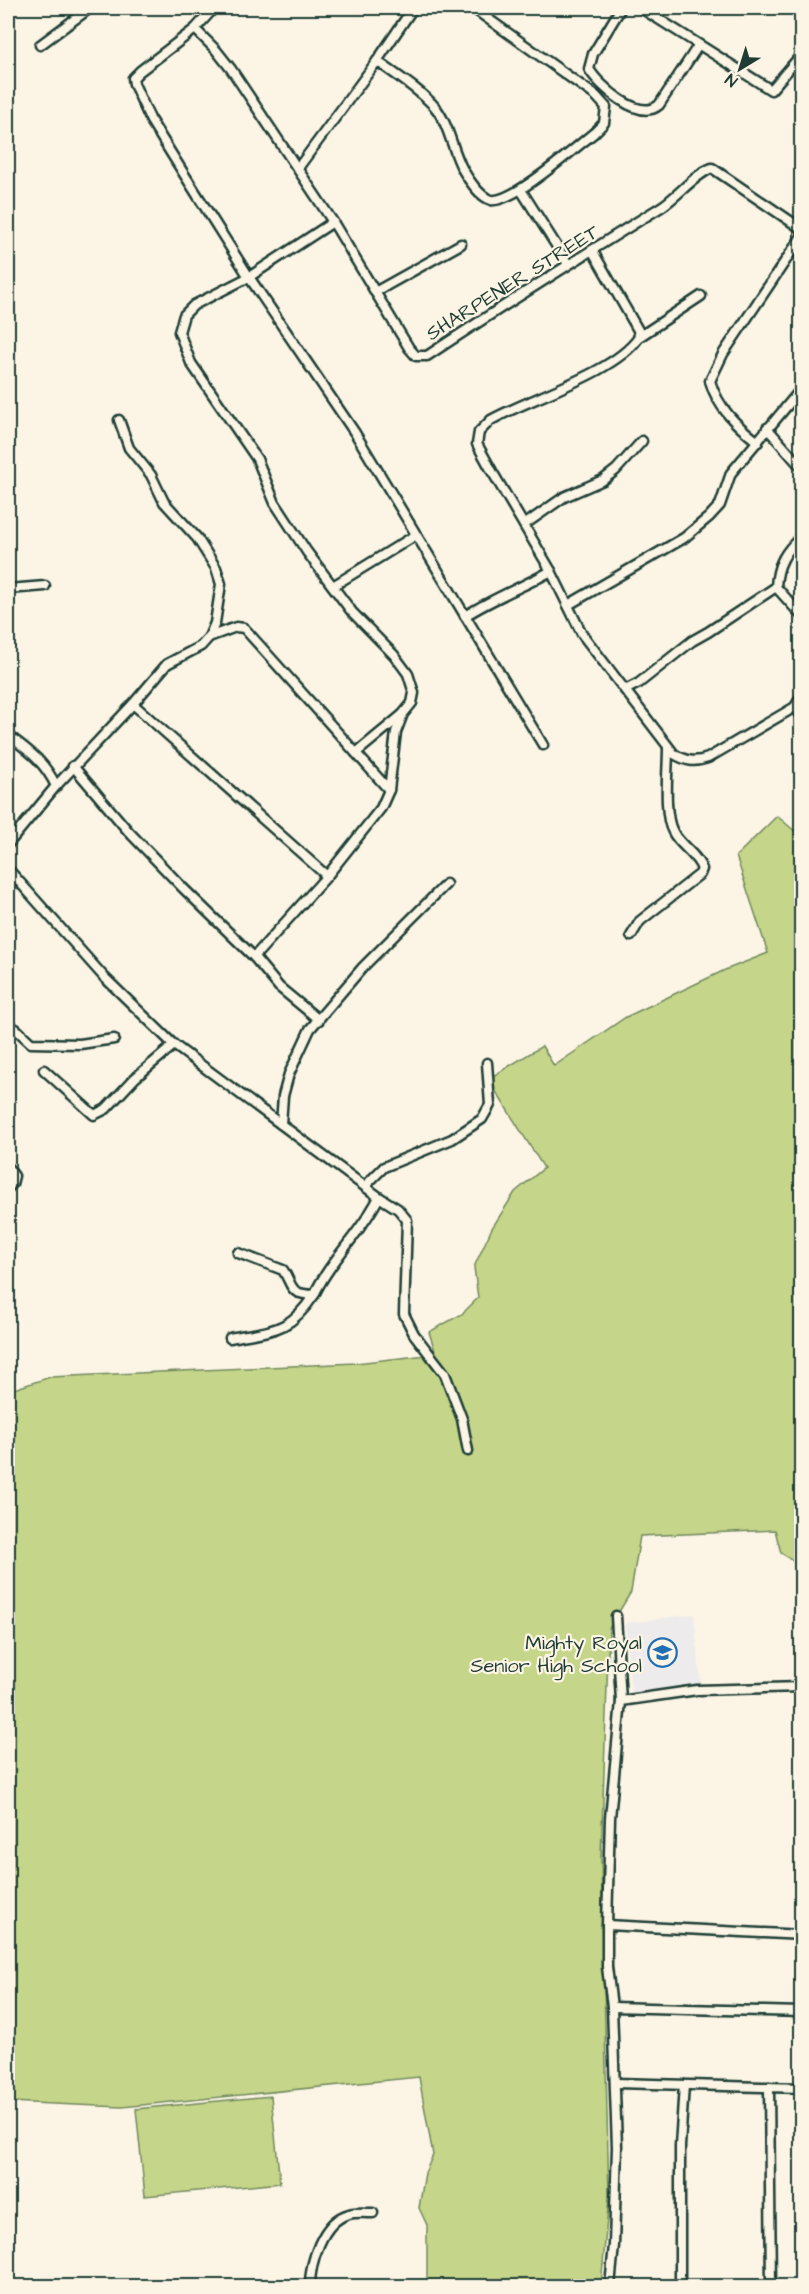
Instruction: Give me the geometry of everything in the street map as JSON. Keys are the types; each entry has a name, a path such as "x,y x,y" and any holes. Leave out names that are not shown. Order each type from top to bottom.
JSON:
{"street":[{"path":"40,45 90,8"},
{"path":"214,8 195,29 140,71 134,78 134,84 152,121 249,277 354,433 543,745"},
{"path":"298,168 377,61 412,8"},
{"path":"377,61 416,90 435,108 464,171 482,194 490,200 501,199 521,190 594,133 604,123 606,107 596,96 473,8"},
{"path":"621,8 593,54 589,69 601,85 626,104 643,109 654,109 659,105 698,46"},
{"path":"641,8 771,90 801,54"},
{"name":"SHARPENER STREET","path":"195,29 231,69 298,168 416,356 427,356 568,264 671,201 712,168 801,229"},
{"path":"521,190 568,264"},
{"path":"333,222 249,277 194,305 184,315 179,332 191,363 256,459 275,502 307,552 352,612 394,655 408,674 414,693 412,703 403,714 356,753"},
{"path":"758,442 735,424 715,398 710,381 723,354 801,236"},
{"path":"375,292 461,244"},
{"path":"592,250 638,330 639,337"},
{"path":"701,296 639,337 603,366 491,420 479,432 477,444 551,570 582,634 668,748 686,761 698,761 744,738 795,707 801,695"},
{"path":"568,605 684,538 709,517 720,505 731,473 801,387"},
{"path":"8,844 73,766 133,704 167,664 201,646 209,637 215,623 221,584 216,568 197,538 164,502 151,475 129,448 118,420"},
{"path":"767,428 801,468"},
{"path":"524,525 564,497 603,480 616,470 642,441"},
{"path":"333,586 416,535"},
{"path":"801,536 780,562 776,586 801,616"},
{"path":"465,616 493,598 529,583 551,570"},
{"path":"8,590 45,586"},
{"path":"626,690 639,683 692,641 776,586"},
{"path":"209,637 236,627 244,628 389,790"},
{"path":"133,704 327,876"},
{"path":"795,707 801,716"},
{"path":"254,957 327,876 381,808 389,790 396,732 403,714"},
{"path":"8,735 48,769 56,786"},
{"path":"631,936 640,921 700,874 702,869 686,846 673,834 668,819 668,748"},
{"path":"73,766 129,832 254,957 279,987 319,1020"},
{"path":"48,769 66,774"},
{"path":"8,869 104,977 174,1045 398,1209 407,1220 404,1314 414,1334 446,1374 462,1419 468,1451"},
{"path":"281,1124 283,1096 289,1074 306,1036 363,968 446,884"},
{"path":"8,1025 31,1043 80,1044 114,1040"},
{"path":"44,1070 94,1115 106,1109 135,1078 174,1045"},
{"path":"364,1186 384,1167 452,1139 482,1119 490,1105 487,1063"},
{"path":"8,1168 14,1176 8,1188"},
{"path":"230,1338 291,1323 306,1307 327,1270 373,1209 379,1197"},
{"path":"238,1253 283,1270 292,1290 314,1295"},
{"path":"610,2286 618,2147 612,2007 607,1967 610,1818 621,1701 616,1616"},
{"path":"621,1701 697,1690 801,1687"},
{"path":"607,1925 801,1935"},
{"path":"612,2007 801,2012"},
{"path":"616,2083 801,2088"},
{"path":"680,2286 680,2146 684,2085"},
{"path":"769,2087 771,2286"},
{"path":"310,2286 314,2254 331,2227 348,2214 373,2213"}],"shaded area":[{"name":"Mighty Royal Senior High School","path":"694,1614 701,1684 631,1692 625,1623"}],"green space":[{"path":"777,816 802,837 801,1565 781,1553 775,1530 640,1536 631,1592 609,1628 601,1857 609,2197 601,2286 427,2286 427,2225 419,2208 425,2173 433,2155 419,2077 122,2107 8,2102 8,1391 50,1377 356,1363 436,1354 429,1332 462,1314 478,1298 474,1267 492,1228 515,1192 544,1168 488,1079 542,1046 554,1066 626,1017 725,970 768,953 736,856"},
{"path":"271,2096 280,2183 145,2196 136,2109"}],"place":[{"name":"Mighty Royal Senior High School","path":"663,1653"}]}
